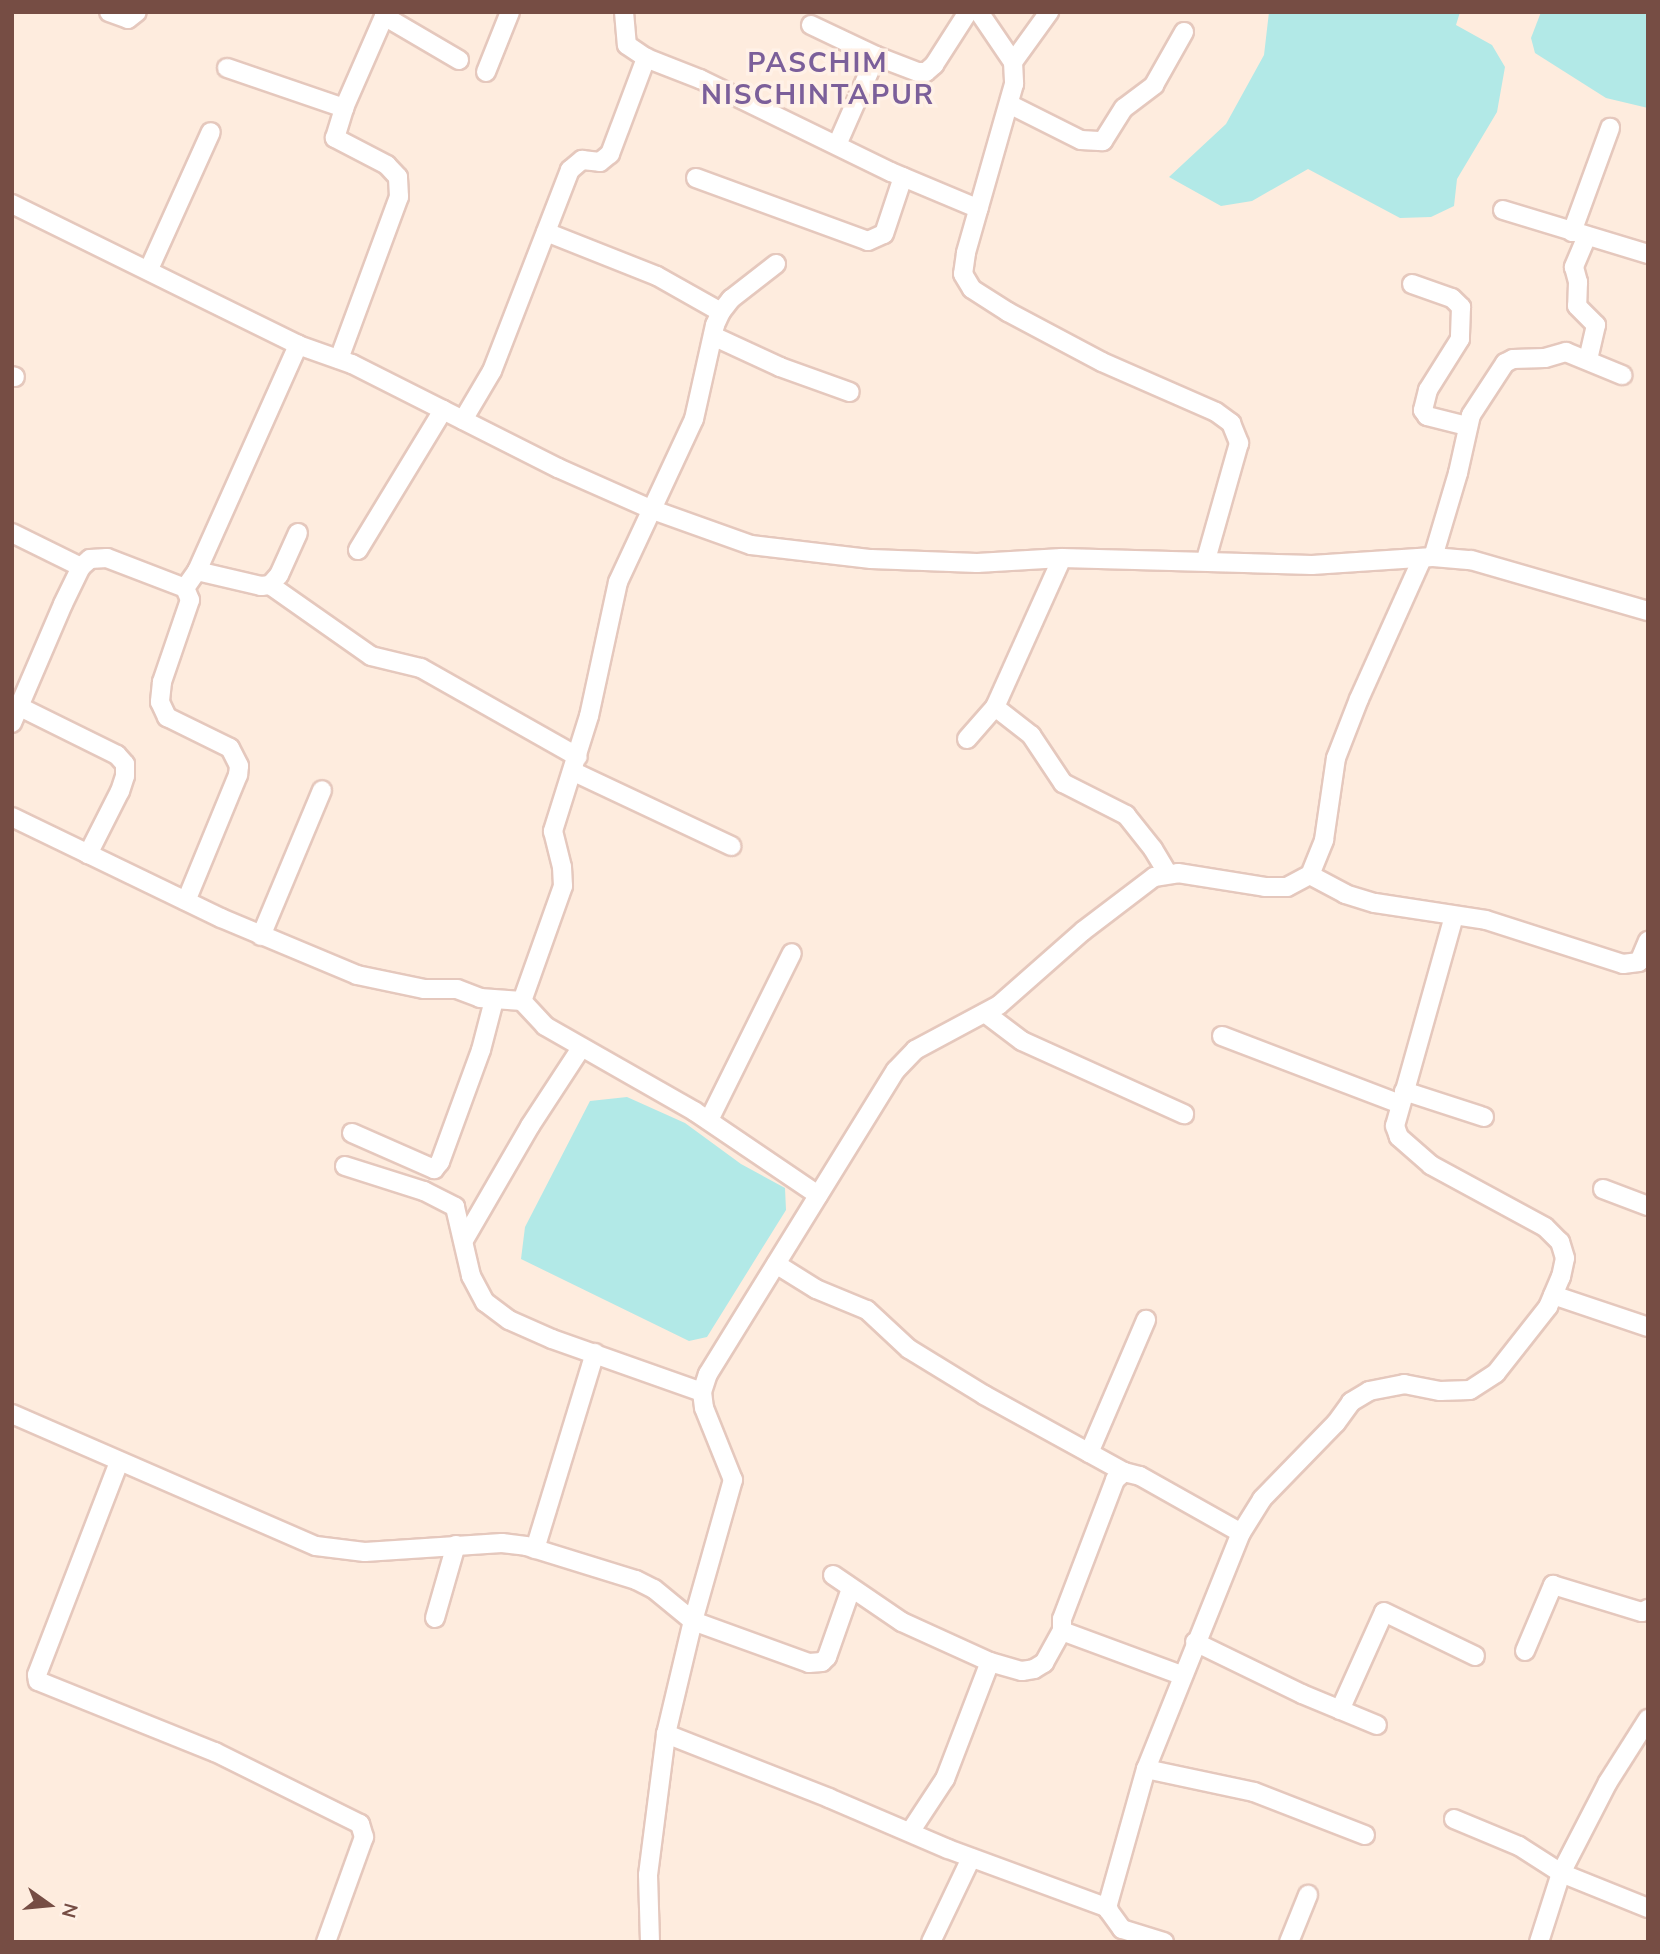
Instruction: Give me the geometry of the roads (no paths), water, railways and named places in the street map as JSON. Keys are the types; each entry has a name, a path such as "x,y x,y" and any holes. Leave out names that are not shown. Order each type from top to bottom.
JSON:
{"street":[{"path":"109,12 128,19 137,12"},
{"path":"486,72 510,12"},
{"path":"624,12 627,45 646,58 700,79 903,177 979,209"},
{"path":"811,25 876,56 918,72 926,72 934,65 968,12"},
{"path":"979,12 1013,62 1014,84 1011,105 979,209 963,274 972,289 1007,312 1102,362 1216,412 1231,423 1239,443 1206,560"},
{"path":"1013,62 1049,12"},
{"path":"339,359 399,197 398,177 387,165 335,138 344,108 385,14 459,60"},
{"path":"1011,105 1081,140 1103,141 1124,108 1154,85 1184,32"},
{"path":"837,145 876,56"},
{"path":"463,420 492,371 570,170 582,160 600,162 610,154 646,58"},
{"path":"227,68 344,108"},
{"path":"1588,360 1596,325 1577,306 1578,282 1574,267 1579,234 1610,128"},
{"path":"149,269 211,132"},
{"path":"696,178 868,241 884,234 903,177"},
{"path":"12,204 149,269 200,299 298,345 339,359 558,468 653,510 751,545 775,550 871,559 950,562 1062,558 1312,565 1428,558 1502,566 1648,611"},
{"path":"1503,210 1648,254"},
{"path":"546,232 657,276 722,312"},
{"path":"522,1001 563,886 562,867 553,831 576,764 618,582 694,419 713,336 722,312 731,299 776,264"},
{"path":"1412,284 1452,298 1461,307 1460,340 1428,390 1423,410 1427,416 1467,425"},
{"path":"713,336 780,367 850,391"},
{"path":"185,589 197,571 298,345"},
{"path":"650,1942 648,1875 666,1734 693,1621 733,1480 709,1427 702,1392 708,1374 818,1195 897,1070 915,1050 999,1005 1083,931 1154,877 1167,872 1265,887 1287,887 1310,875 1324,840 1336,758 1359,699 1428,558 1458,473 1467,425 1476,402 1505,363 1513,359 1545,358 1559,352 1588,360 1622,375"},
{"path":"358,550 443,410"},
{"path":"12,533 81,567"},
{"path":"270,585 279,575 298,533"},
{"path":"88,855 120,791 125,776 125,764 117,755 16,715 81,567 90,558 107,558 185,589 190,600 162,682 160,702 167,717 230,748 239,766 238,775 186,901"},
{"path":"967,739 995,707 1062,558"},
{"path":"197,571 261,586 270,585 371,656 421,668 576,764 731,846"},
{"path":"995,707 1031,735 1063,783 1126,816 1153,849 1167,872"},
{"path":"261,936 322,790"},
{"path":"12,817 261,936 357,975 424,989 457,989 494,1000 522,1001 545,1026 709,1120 818,1195"},
{"path":"1310,875 1345,894 1375,903 1486,920 1623,964 1639,962 1648,941"},
{"path":"1164,1942 1120,1935 1108,1908 1146,1769 1181,1675 1241,1533 1262,1499 1330,1430 1351,1402 1368,1391 1404,1384 1440,1391 1470,1390 1506,1364 1553,1295 1565,1258 1559,1242 1545,1227 1431,1165 1408,1147 1399,1137 1395,1126 1454,916"},
{"path":"709,1120 792,953"},
{"path":"352,1133 434,1168 440,1162 477,1061 494,1000"},
{"path":"985,1013 1021,1041 1184,1114"},
{"path":"1222,1036 1402,1097 1484,1117"},
{"path":"464,1240 530,1126 582,1048"},
{"path":"345,1166 446,1200 455,1207 471,1276 485,1302 509,1320 702,1392"},
{"path":"1603,1188 1648,1206"},
{"path":"776,1264 816,1289 867,1310 909,1349 1089,1453 1124,1472 1140,1476 1241,1533"},
{"path":"1553,1295 1648,1327"},
{"path":"1089,1453 1146,1320"},
{"path":"535,1549 595,1353"},
{"path":"12,1414 316,1546 365,1552 502,1543 535,1549 636,1580 654,1590 693,1621 809,1663 822,1662 827,1657 851,1589"},
{"path":"119,1462 37,1675 38,1681 215,1752 360,1824 364,1837 326,1942"},
{"path":"834,1576 902,1622 989,1662 1022,1671 1034,1669 1044,1663 1062,1631 1062,1619 1115,1479 1124,1472"},
{"path":"435,1618 456,1545"},
{"path":"1525,1651 1553,1585 1642,1612 1648,1609"},
{"path":"1340,1710 1384,1612 1475,1656"},
{"path":"1062,1631 1181,1675"},
{"path":"1195,1642 1377,1725"},
{"path":"910,1832 945,1779 989,1662"},
{"path":"1539,1942 1561,1873 1608,1782 1648,1719"},
{"path":"666,1734 971,1858 1108,1908"},
{"path":"1146,1769 1254,1792 1365,1835"},
{"path":"1454,1819 1519,1846 1561,1873 1648,1908"},
{"path":"931,1942 971,1858"},
{"path":"1289,1942 1308,1895"}],"water":[{"path":"1269,12 1460,12 1456,25 1492,45 1505,67 1497,112 1457,179 1454,206 1431,217 1400,218 1308,169 1252,201 1221,206 1169,177 1226,124 1264,55"},
{"path":"1541,12 1648,12 1648,108 1606,98 1535,53 1531,38"},
{"path":"627,1097 685,1123 741,1164 785,1188 786,1210 707,1337 689,1341 521,1259 525,1227 590,1101"}],"district":[{"name":"PASCHIM NISCHINTAPUR","path":"818,79"}]}
